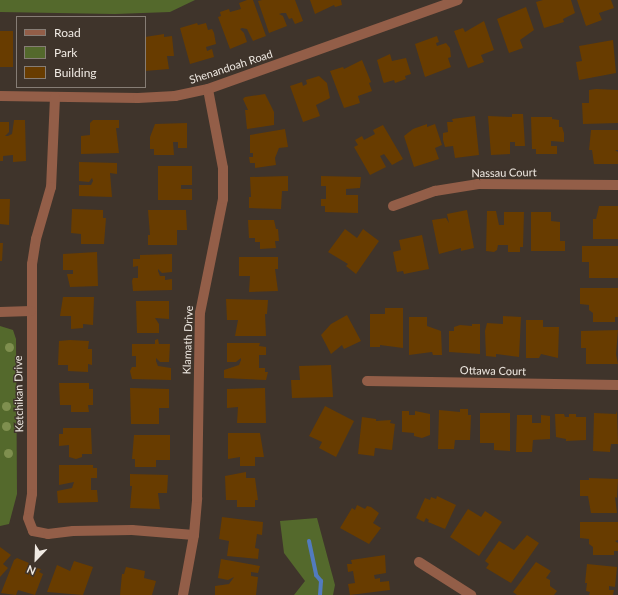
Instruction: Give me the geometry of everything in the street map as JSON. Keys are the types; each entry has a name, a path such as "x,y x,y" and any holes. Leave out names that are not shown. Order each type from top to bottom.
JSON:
{"street":[{"name":"Shenandoah Road","path":"0,96 138,98 175,96 208,89 458,0"},
{"name":"Klamath Drive","path":"183,595 194,535 199,460 200,313 223,199 223,168 208,89"},
{"name":"Ketchikan Drive","path":"55,97 52,187 36,239 32,264 32,494 28,518 33,531 48,534 73,531 132,530 194,535"},
{"name":"Nassau Court","path":"393,206 435,191 478,184 618,185"},
{"path":"0,312 31,312"},
{"name":"Ottawa Court","path":"367,381 618,386"},
{"path":"419,562 471,595"}],"green space":[{"path":"0,0 195,0 170,12 115,14 0,12"},
{"path":"0,326 13,330 16,339 17,494 9,524 0,526"},
{"path":"317,518 335,585 333,595 294,595 305,581 284,553 280,521"}],"building":[{"path":"247,0 253,0 266,36 253,41 247,29 242,28 240,29 244,33 247,42 230,49 218,17 221,16 220,12 229,9 230,12 241,9 239,3"},
{"path":"295,0 303,21 295,24 292,18 289,19 286,13 279,14 283,16 287,26 269,33 258,1"},
{"path":"310,0 341,0 342,5 335,7 334,5 315,14"},
{"path":"543,0 571,0 575,13 563,19 564,22 544,28 536,2"},
{"path":"577,0 611,0 614,8 599,13 602,20 586,26"},
{"path":"526,7 534,30 520,40 523,48 509,53 497,19"},
{"path":"484,21 494,50 481,55 484,62 468,68 454,31 463,28 465,32"},
{"path":"197,23 198,25 206,23 208,30 212,29 214,33 216,44 206,47 207,51 212,49 214,57 190,64 180,28"},
{"path":"0,31 13,31 13,67 0,67"},
{"path":"164,34 164,37 172,36 174,56 167,56 169,69 146,71 146,37"},
{"path":"437,36 439,42 436,43 437,46 446,43 450,48 451,57 448,58 451,67 425,77 415,44"},
{"path":"613,40 616,73 579,80 576,62 582,61 579,46"},
{"path":"390,54 392,61 406,58 411,74 405,76 406,79 395,83 394,80 384,83 377,60"},
{"path":"362,60 371,82 369,83 372,91 358,96 360,103 344,108 330,71 343,67 344,69"},
{"path":"319,76 327,83 330,98 316,105 320,116 303,122 290,86 302,82 303,86 307,84 306,80"},
{"path":"589,90 618,90 618,123 583,124 582,103 589,103"},
{"path":"265,94 274,112 274,125 247,129 245,110 248,110 243,99 245,97"},
{"path":"512,114 523,114 525,146 515,146 515,142 510,142 510,154 491,155 488,116 512,117"},
{"path":"475,116 479,155 455,158 453,146 445,147 443,140 443,133 448,132 447,122 453,122 452,119"},
{"path":"531,117 552,117 552,119 559,120 559,127 562,127 564,133 564,142 551,141 551,146 557,146 557,154 536,154 536,149 532,149"},
{"path":"14,120 25,120 26,161 13,162 13,155 3,156 3,161 0,161 0,122 9,122 9,132 5,136 8,136 12,134"},
{"path":"93,120 119,120 119,128 116,128 119,153 81,154 81,136 90,135 90,123"},
{"path":"187,123 187,148 178,148 178,142 173,142 174,155 154,155 154,149 150,149 150,137 155,124"},
{"path":"427,124 427,127 435,124 442,145 435,148 439,159 414,167 404,136 413,129"},
{"path":"383,125 403,159 392,165 384,154 380,156 386,167 370,175 354,147 358,145 355,140 362,136 364,140 375,134 373,130"},
{"path":"285,129 288,147 279,148 275,158 276,165 255,168 255,163 250,163 249,157 253,157 253,153 250,153 250,135"},
{"path":"591,130 618,130 618,150 615,150 618,152 618,164 594,164 592,150 589,150"},
{"path":"79,162 117,163 117,174 110,173 112,197 79,196 79,185 91,185 93,181 92,178 89,182 79,181"},
{"path":"158,166 192,166 192,185 181,185 181,189 192,189 192,200 158,200"},
{"path":"288,176 288,191 282,191 281,209 249,208 249,197 251,197 250,177"},
{"path":"321,176 361,177 360,188 346,189 346,195 358,195 358,213 325,212 325,206 321,206 321,199 326,199 326,186 321,186"},
{"path":"0,199 10,199 9,225 0,224"},
{"path":"599,206 618,206 618,239 593,239 593,219 596,219"},
{"path":"72,209 103,210 103,218 106,218 104,244 81,244 81,234 71,233"},
{"path":"148,210 186,210 187,230 177,230 177,245 148,245 148,235 150,235"},
{"path":"467,210 474,248 461,251 461,248 439,254 432,220 446,218 449,223 447,214"},
{"path":"487,211 496,211 499,225 504,225 504,212 524,212 523,247 520,247 520,252 508,252 508,245 498,245 497,250 494,252 486,251"},
{"path":"531,212 551,212 551,221 560,222 560,241 565,241 565,251 531,251"},
{"path":"248,220 274,220 276,229 278,229 279,241 275,241 276,248 260,249 260,242 255,242 255,238 249,238"},
{"path":"345,229 357,238 363,229 379,241 356,274 346,266 348,264 328,252"},
{"path":"422,235 429,269 404,274 403,271 397,272 393,252 401,250 399,240"},
{"path":"0,243 3,243 2,261 0,261"},
{"path":"582,246 618,246 618,278 589,278 589,262 582,262"},
{"path":"97,252 98,286 70,287 67,274 73,274 73,270 63,270 63,254"},
{"path":"172,254 172,272 162,273 158,269 158,271 160,276 165,276 165,280 172,279 172,290 133,291 132,281 133,278 138,278 138,266 133,267 133,259 140,259 140,255"},
{"path":"239,257 278,257 278,269 275,269 278,291 249,292 250,276 239,276"},
{"path":"580,288 618,288 618,317 615,317 615,322 593,322 593,313 589,310 589,305 580,304"},
{"path":"63,297 94,297 93,325 83,324 83,328 71,329 71,316 60,316"},
{"path":"226,299 268,300 267,314 265,314 266,336 235,336 238,320 227,320"},
{"path":"136,301 169,301 169,319 155,318 159,324 159,333 137,333"},
{"path":"385,308 403,308 403,348 380,345 380,347 370,347 370,314 385,314"},
{"path":"347,315 361,341 344,349 342,345 331,354 321,335 331,324"},
{"path":"503,316 521,317 519,357 496,354 496,357 486,356 485,331 487,323 503,324"},
{"path":"409,317 427,317 427,326 441,331 442,355 433,355 432,352 409,355"},
{"path":"526,320 543,320 543,327 559,327 558,358 541,354 539,358 526,358"},
{"path":"472,324 480,324 480,354 449,352 449,331 454,331 454,327 460,325 472,326"},
{"path":"618,330 616,354 618,364 586,364 586,348 581,348 581,331"},
{"path":"158,339 159,344 170,344 169,362 160,362 156,358 156,361 158,366 171,368 171,380 132,379 130,371 132,367 136,367 136,356 132,356 132,344 155,344 155,340"},
{"path":"59,341 89,341 88,349 92,349 92,365 88,364 88,372 68,371 68,365 58,365"},
{"path":"227,343 260,343 259,346 266,347 266,355 259,355 259,368 265,368 265,372 268,372 266,380 224,378 224,370 239,365 241,360 241,358 236,362 227,362"},
{"path":"331,365 333,397 292,398 291,380 300,380 299,366"},
{"path":"59,383 89,383 89,389 93,389 93,405 88,405 89,412 71,412 71,405 60,405"},
{"path":"130,388 169,389 169,408 159,408 159,424 131,424"},
{"path":"265,388 266,423 237,423 238,407 227,408 227,389"},
{"path":"325,406 354,421 336,457 319,448 322,442 309,436"},
{"path":"460,409 468,409 468,415 471,415 470,440 455,440 454,449 438,449 439,410 460,412"},
{"path":"402,411 409,411 409,415 415,415 415,411 430,414 430,435 422,438 414,436 414,433 402,432"},
{"path":"617,411 618,444 611,444 610,452 593,451 594,413 616,414"},
{"path":"480,413 510,413 510,451 494,450 494,443 480,443"},
{"path":"555,414 564,414 565,417 569,417 569,414 576,414 576,417 586,417 586,440 566,441 566,439 556,437"},
{"path":"517,415 532,415 532,423 541,423 541,415 550,416 550,439 533,440 532,452 516,452"},
{"path":"362,417 376,419 376,421 391,420 390,423 395,424 392,450 375,448 374,456 358,454"},
{"path":"63,428 91,428 92,454 82,454 82,457 76,459 69,457 69,445 59,446 59,434 63,434"},
{"path":"228,433 260,433 264,457 255,457 255,466 240,466 240,457 228,459"},
{"path":"134,435 170,435 170,460 156,460 156,467 135,467 135,459 132,459"},
{"path":"59,465 93,465 93,468 97,468 97,478 91,478 91,490 97,490 98,502 58,503 57,491 72,488 74,482 59,485"},
{"path":"246,472 246,478 255,478 258,500 255,500 255,507 237,507 237,500 226,500 225,476"},
{"path":"130,474 168,475 167,493 158,493 160,509 130,508 132,486 130,486"},
{"path":"589,478 618,479 617,498 615,497 617,513 591,513 588,496 580,496 580,480 589,480"},
{"path":"437,496 456,505 445,529 428,522 429,520 426,518 424,522 416,518 425,498 430,500 431,497 436,499"},
{"path":"357,505 365,509 367,506 371,507 379,513 373,523 381,528 369,544 340,528 352,508 355,510"},
{"path":"468,509 481,517 485,511 502,522 479,556 450,537"},
{"path":"222,517 263,522 262,535 257,534 255,548 259,549 258,559 227,556 229,541 219,539"},
{"path":"580,522 618,522 618,540 615,541 618,543 618,551 614,551 614,555 593,555 593,547 589,544 589,539 580,538"},
{"path":"527,535 539,543 511,583 486,568 489,564 485,561 499,541 514,550"},
{"path":"0,547 11,555 3,564 8,568 0,577"},
{"path":"385,555 386,573 374,575 375,579 380,578 380,582 389,581 390,590 350,595 348,584 355,583 353,571 348,572 347,564 352,564 351,560"},
{"path":"17,558 29,563 28,566 41,569 39,572 43,574 35,595 18,590 16,595 1,593 14,560"},
{"path":"221,559 260,566 258,573 251,572 251,576 258,577 256,595 215,595 215,586 229,584 234,577 228,580 218,578"},
{"path":"74,561 93,567 83,595 47,592 57,565 70,571"},
{"path":"536,562 551,571 546,578 550,580 550,586 557,591 554,595 517,595 513,592"},
{"path":"587,564 617,567 615,587 609,586 609,590 614,590 613,595 589,595 590,592 586,591 587,583 585,583"},
{"path":"126,567 145,571 144,578 156,581 152,595 120,595 122,574 124,574"}],"waterway":[{"path":"309,541 316,575 321,581 320,595"}]}
